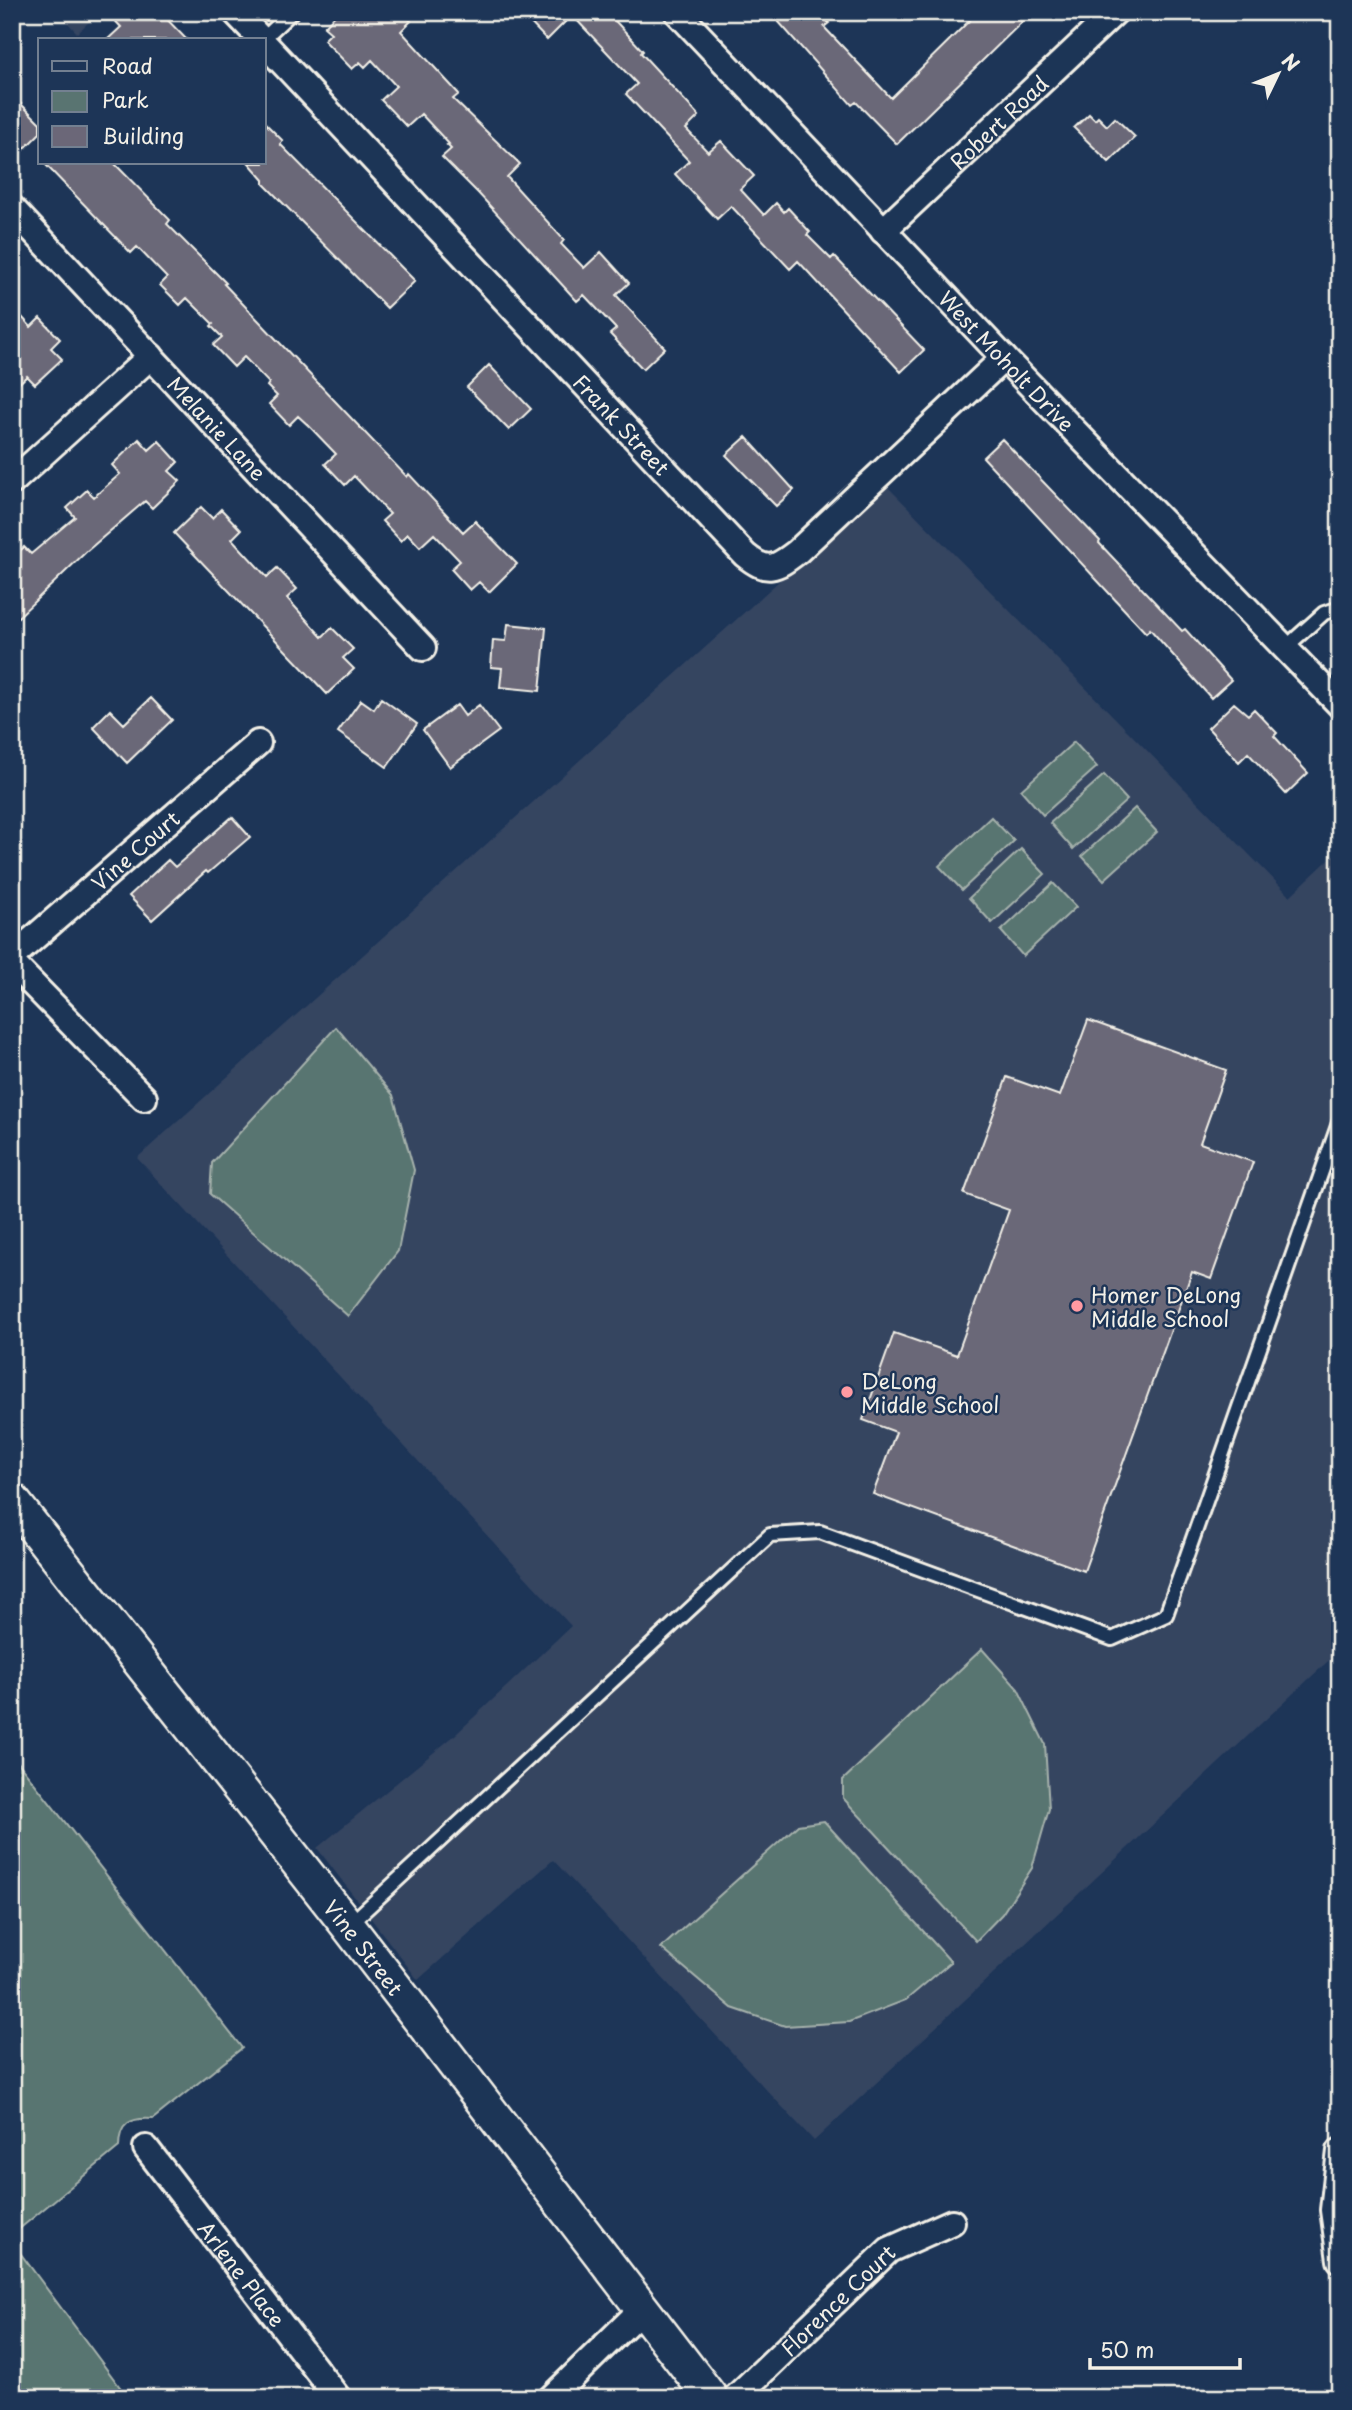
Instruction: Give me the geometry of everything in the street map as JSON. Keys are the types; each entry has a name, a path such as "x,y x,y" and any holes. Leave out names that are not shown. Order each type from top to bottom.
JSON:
{"street":[{"name":"Frank Street","path":"235,12 260,38"},
{"name":"West Moholt Drive","path":"677,12 1004,358 1340,705"},
{"name":"Robert Road","path":"883,231 1100,17"},
{"name":"Frank Street","path":"266,44 757,565 769,568 782,563 797,552 1004,358"},
{"name":"Melanie Lane","path":"12,208 423,648"},
{"path":"12,482 151,356"},
{"name":"Vine Court","path":"12,957 258,743"},
{"path":"12,963 144,1098"},
{"name":"Vine Street","path":"12,1500 348,1926 711,2398"},
{"name":"Arlene Place","path":"146,2148 338,2398"},
{"path":"1340,2151 1333,2210 1340,2260"},
{"name":"Florence Court","path":"735,2398 889,2250 952,2222"},
{"path":"551,2398 643,2308"}],"lane":[{"path":"266,38 292,12"},
{"path":"1284,648 1324,612 1340,608"},
{"path":"348,1926 770,1535 820,1532 1112,1639 1166,1615 1340,1120"}],"shaded area":[{"path":"58,12 100,12 77,33"},
{"name":"DeLong Middle School","path":"886,485 1290,896 1340,849 1340,1650 814,2141 553,1860 418,1980 317,1848 455,1735 571,1626 137,1158"}],"green space":[{"path":"1074,742 1097,767 1043,815 1021,790"},
{"path":"1104,775 1127,800 1073,849 1050,823"},
{"path":"1135,808 1157,832 1104,880 1082,856"},
{"path":"991,817 1014,841 962,890 939,866"},
{"path":"1021,849 1045,874 992,923 969,898"},
{"path":"1053,883 1076,907 1023,956 1001,931"},
{"path":"336,1027 393,1095 414,1170 398,1251 348,1316 210,1194 212,1163"},
{"path":"982,1649 1018,1689 1045,1744 1049,1809 1032,1868 1002,1914 976,1941 843,1798 843,1780"},
{"path":"17,1761 242,2048 153,2119 138,2119 128,2123 121,2132 119,2147 12,2235 12,1765"},
{"path":"824,1821 951,1962 906,2000 849,2022 785,2026 732,2008 661,1948 798,1825"},
{"path":"12,2242 128,2398 12,2398"}],"building":[{"path":"107,12 160,12 185,38 109,38 121,27"},
{"path":"338,12 402,12 411,21 401,31 459,94 453,99 520,164 507,177 564,240 561,244 584,268 601,252 629,283 616,295 665,348 643,369 610,334 616,329 584,295 577,301 442,157 451,149 447,145 449,144 421,114 407,127 381,100 396,86 372,60 365,67 360,62 352,69 324,40 331,33 324,27"},
{"path":"520,12 607,12 699,116 686,129 708,152 721,141 754,176 740,189 764,215 776,203 784,212 788,208 810,232 807,235 831,259 834,256 924,350 901,372 798,261 790,269 731,206 717,219 675,174 689,161 626,94 637,84 572,15 547,40"},
{"path":"770,12 819,12 829,23 824,27 891,98 978,12 1013,12 1022,22 897,144 856,102 852,105"},
{"path":"12,95 38,121 38,135 23,150 12,139"},
{"path":"1089,114 1095,120 1098,117 1107,126 1115,118 1135,137 1109,162 1074,128"},
{"path":"266,124 283,141 280,144 415,281 387,308 264,184 264,180 250,164 266,164"},
{"path":"45,164 115,164 170,220 167,224 226,283 224,284 407,477 409,474 463,532 475,521 517,564 489,592 479,582 470,590 451,569 460,561 434,534 420,547 408,534 401,541 382,521 390,514 354,476 345,485 325,464 336,454 298,416 289,425 269,404 277,396 267,386 269,383 244,357 234,367 213,345 222,337 211,326 213,324 187,298 180,305 160,285 167,278 137,247 131,253"},
{"path":"21,316 31,327 40,318 60,339 51,348 62,359 35,384 27,376 12,390 12,324"},
{"path":"489,365 531,409 509,430 467,387"},
{"path":"746,437 794,490 776,506 726,455"},
{"path":"139,439 149,450 159,441 178,462 169,471 180,481 152,508 145,501 87,551 12,623 12,558 24,547 31,554 75,517 67,508 87,490 94,497 120,474 112,465"},
{"path":"1002,439 1231,680 1211,698 1150,629 1146,633 983,457"},
{"path":"201,507 212,518 221,509 241,530 232,539 267,577 277,568 297,589 287,598 322,637 332,628 353,649 343,658 354,669 327,694 174,533"},
{"path":"508,624 546,628 540,691 500,687 502,668 491,667 493,640 506,641"},
{"path":"151,698 172,720 127,763 93,727 110,710 124,724"},
{"path":"381,698 417,724 387,767 338,732 361,700 374,709"},
{"path":"1234,703 1248,715 1254,709 1277,733 1274,736 1308,773 1286,794 1248,753 1239,762 1208,728"},
{"path":"457,705 465,716 479,705 499,731 450,767 423,730"},
{"path":"232,817 250,837 208,873 206,871 152,920 129,896 168,860 175,867"},
{"name":"Homer DeLong Middle School","path":"1088,1020 1226,1070 1200,1143 1253,1162 1211,1279 1192,1272 1084,1571 873,1494 896,1432 863,1420 894,1333 957,1355 1009,1210 964,1194 1007,1077 1060,1096"}],"place":[{"name":"Homer DeLong Middle School","path":"1077,1306"},
{"name":"DeLong Middle School","path":"847,1392"}]}
